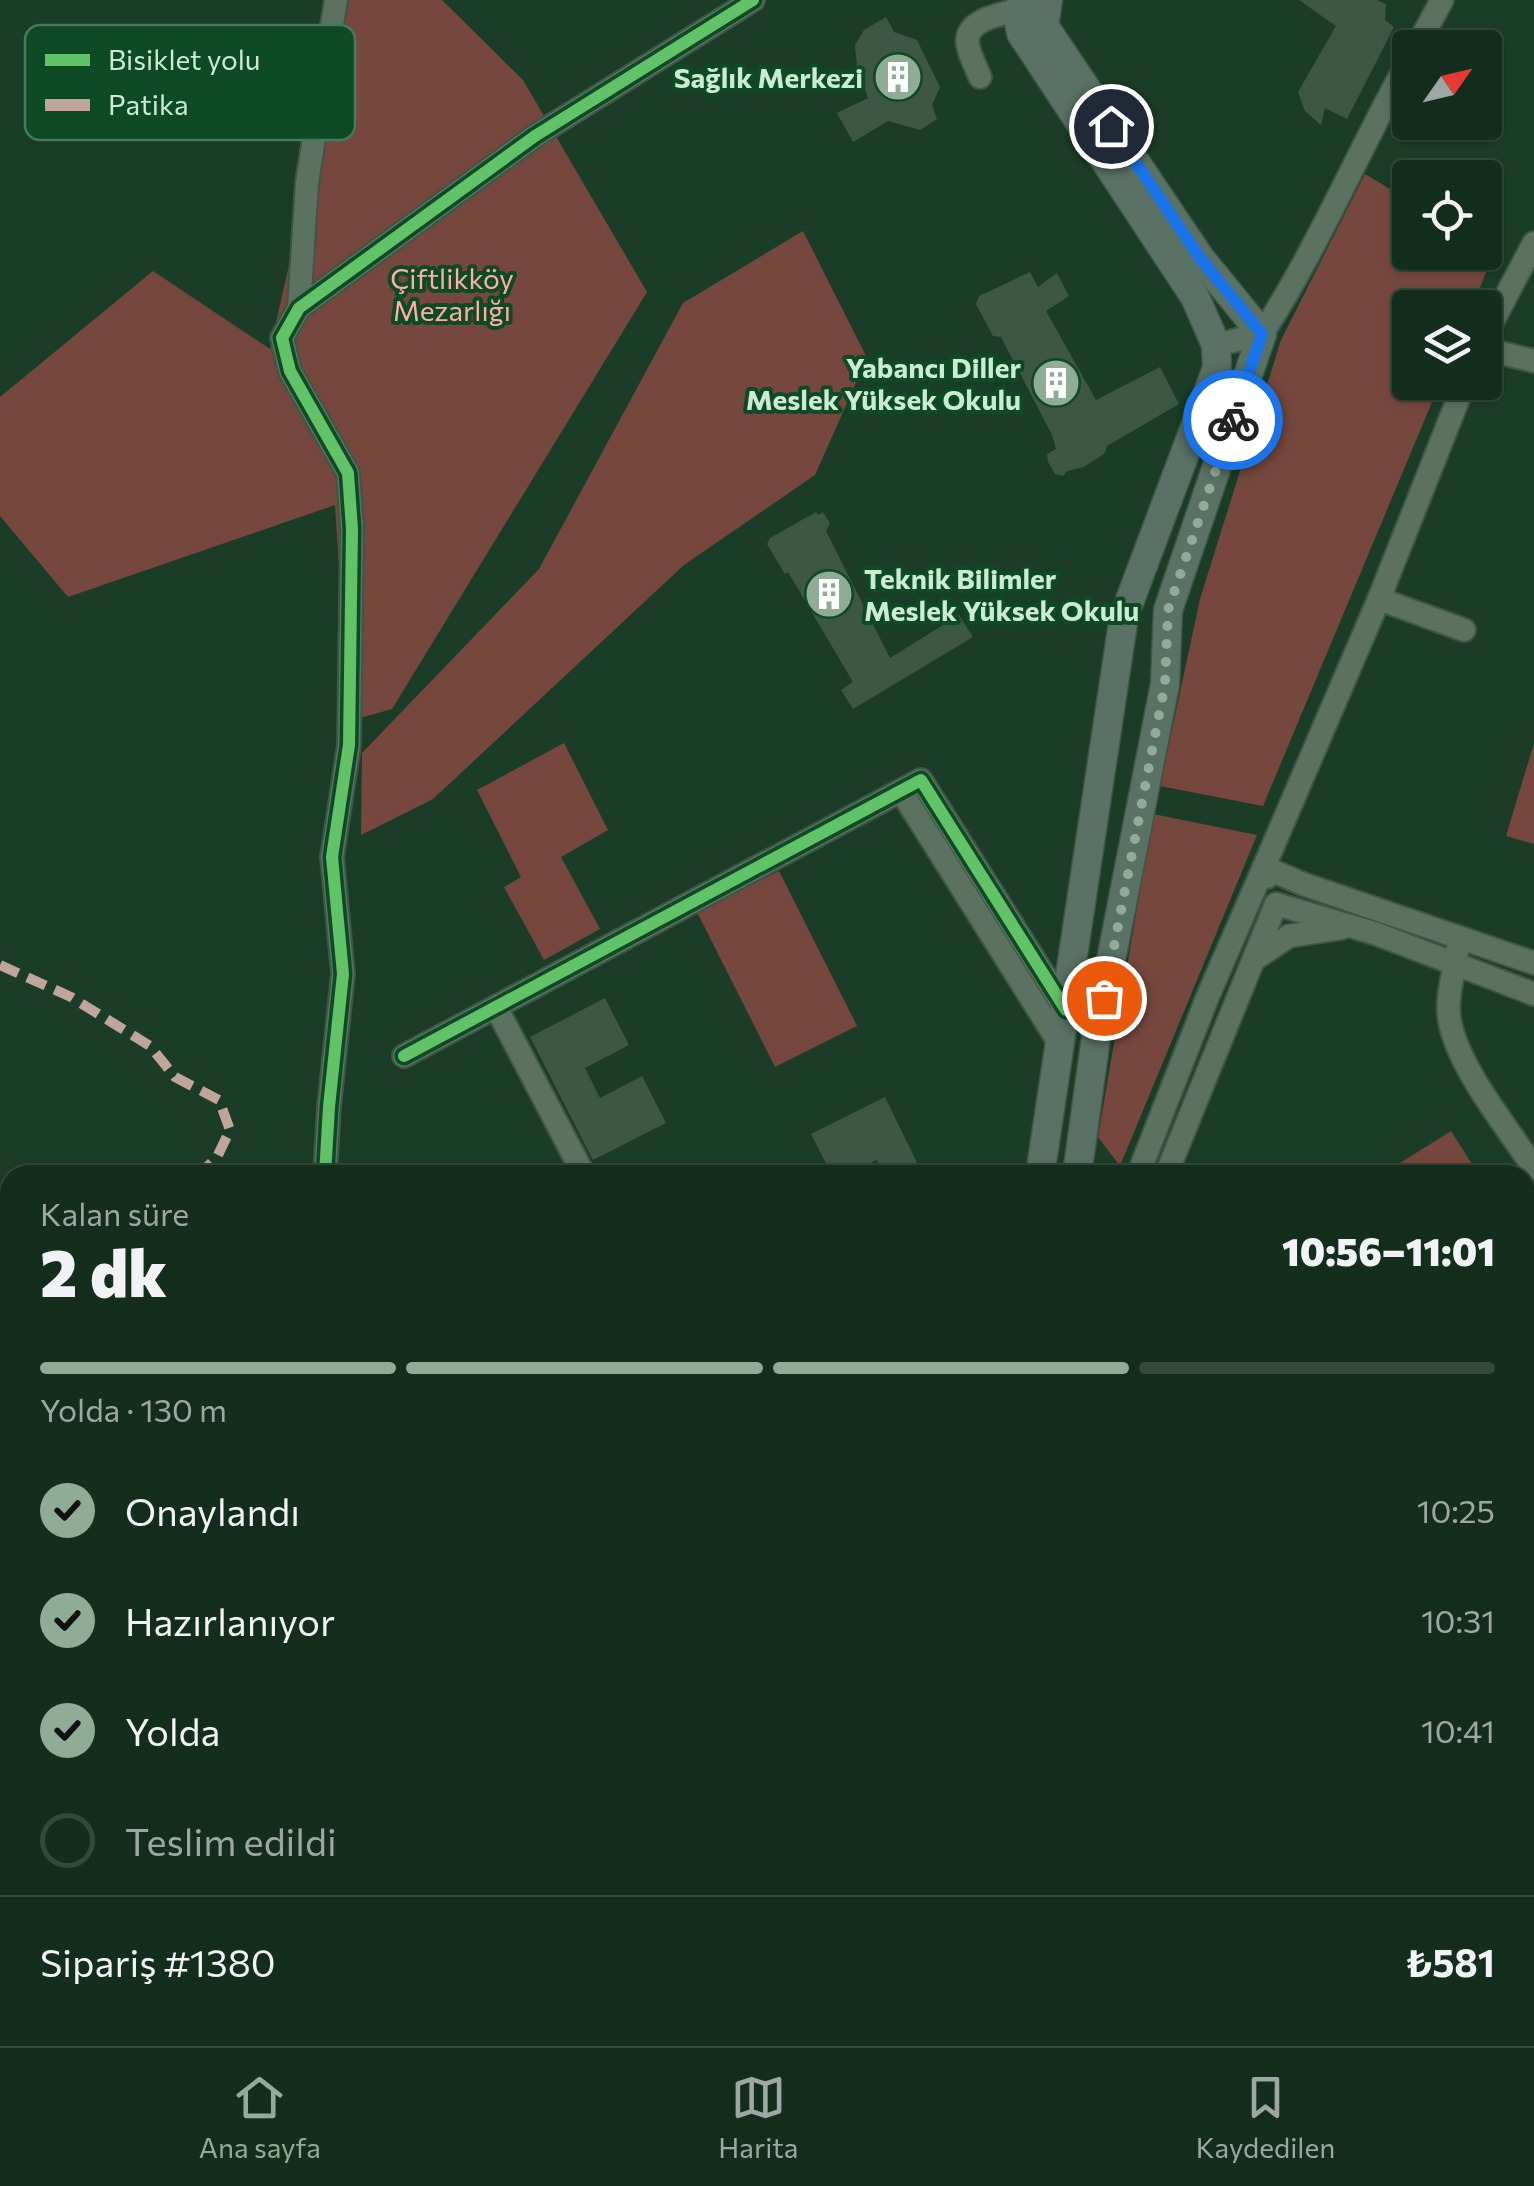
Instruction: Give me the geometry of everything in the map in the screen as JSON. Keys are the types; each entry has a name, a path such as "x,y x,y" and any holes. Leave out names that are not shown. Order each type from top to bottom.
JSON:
{"main road":[{"path":"1034,4 1044,26 1200,258 1262,334 1168,610 1165,684 1096,1037 1078,1165"},
{"path":"1034,4 1021,33 1194,296 1216,345 1217,368 1124,616 1042,1165"}],"street":[{"path":"332,25 336,0"},
{"path":"326,1165 344,974 332,857 349,745 352,530 348,473 290,371 282,338 299,308 535,136 753,0"},
{"path":"1426,30 1442,0"},
{"path":"980,77 966,43 969,31 980,20 1034,4"},
{"path":"1216,345 1262,334 1294,284 1392,90"},
{"path":"299,308 307,182 314,140"},
{"path":"1502,304 1534,243"},
{"path":"1502,353 1534,361"},
{"path":"1142,1165 1379,599 1458,400"},
{"path":"1379,599 1464,630"},
{"path":"404,1056 922,780 1066,1010"},
{"path":"901,791 1060,1044"},
{"path":"1170,1165 1276,904 1264,866"},
{"path":"1264,866 1303,884 1534,963"},
{"path":"1276,904 1352,926 1534,994"},
{"path":"1253,960 1288,936 1352,926"},
{"path":"1459,939 1450,988 1450,1026 1467,1065 1532,1165"},
{"path":"496,1007 579,1165"}],"green space":[{"name":"Çiftlikköy Mezarlığı","path":"349,0 442,0 523,80 647,292 392,709 349,721 335,505 68,597 0,516 0,397 153,271 270,349 317,140 355,140 355,25 343,25"},
{"path":"1365,174 1392,190 1392,270 1487,270 1479,290 1392,290 1392,400 1433,400 1263,806 1160,786 1200,599 1281,340"},
{"path":"803,231 867,358 815,475 684,565 433,799 361,835 362,753 539,569 683,303"},
{"path":"564,743 608,830 561,857 600,929 544,960 504,887 521,877 477,790"},
{"path":"1534,743 1534,844 1506,836"},
{"path":"1153,814 1257,835 1120,1165 1098,1137"},
{"path":"779,871 857,1026 775,1067 697,912"},
{"path":"1451,1131 1473,1165 1397,1165"}],"building":[{"path":"1299,0 1377,0 1386,4 1385,20 1394,27 1347,119 1325,108 1321,125 1305,111 1298,92 1336,26"},
{"name":"Sağlık Merkezi","path":"886,17 894,32 917,40 940,87 932,105 937,119 920,130 888,121 853,142 837,113 868,98 857,67 855,45 864,30"},
{"name":"Yabancı Diller Meslek Yüksek Okulu","path":"1030,272 1038,287 1057,273 1069,296 1046,311 1096,400 1160,367 1179,404 1107,446 1105,453 1084,467 1067,471 1063,476 1055,474 1048,462 1047,454 1056,449 1052,435 1001,337 993,336 976,304 979,296"},
{"name":"Teknik Bilimler Meslek Yüksek Okulu","path":"816,512 823,512 830,523 826,531 890,658 959,615 973,637 853,709 841,690 853,682 788,572 785,574 767,544 770,538"},
{"path":"605,998 629,1045 585,1068 600,1098 642,1076 666,1123 593,1160 530,1037"},
{"path":"885,1097 918,1165 879,1165 877,1160 867,1165 827,1165 811,1134"}],"marked path":[{"path":"0,965 71,997 150,1046 175,1077 219,1100 230,1130 209,1165"}],"cycle path":[{"path":"326,1165 343,974 332,857 349,745 352,529 348,473 290,371 282,338 299,308 535,136 753,0"},
{"path":"404,1056 921,780 1066,1010"}],"way so far":[{"path":"1104,998 1165,684 1168,610 1233,420"}],"place":[{"name":"Sağlık Merkezi","path":"898,77"},
{"name":"Yabancı Diller Meslek Yüksek Okulu","path":"1056,383"},
{"name":"Teknik Bilimler Meslek Yüksek Okulu","path":"829,594"}],"route":[{"path":"1111,126 1200,258 1262,334 1233,420"}]}
